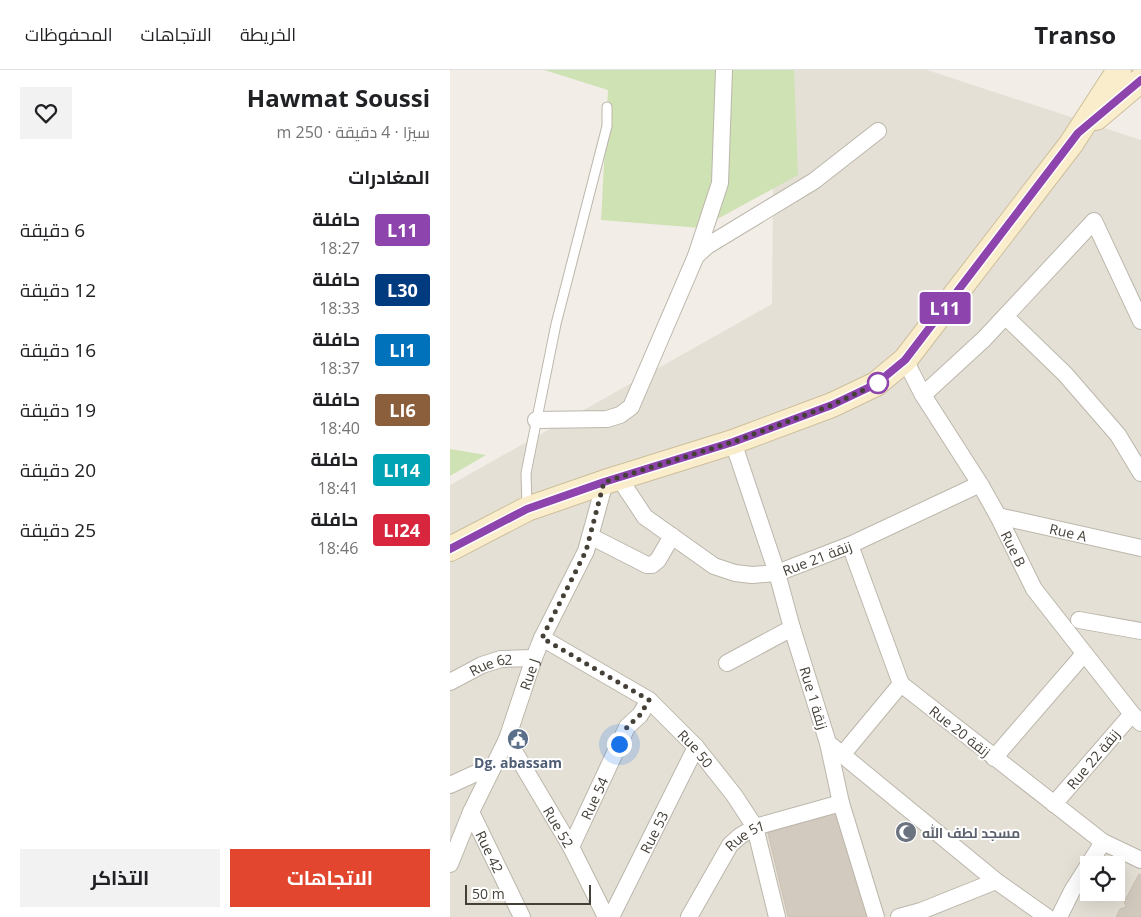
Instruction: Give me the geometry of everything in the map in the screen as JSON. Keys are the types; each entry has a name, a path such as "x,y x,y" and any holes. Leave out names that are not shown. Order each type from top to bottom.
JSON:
{"main road":[{"path":"450,549 527,509 733,442 832,405 876,384 905,360 1078,133 1119,70"},
{"path":"1078,133 1141,80"}],"street":[{"path":"536,420 607,419 620,415 631,407 696,256 720,183 724,70"},
{"path":"696,256 707,246 814,181 878,131"},
{"path":"922,395 984,340 1094,221 1141,321"},
{"path":"1006,317 1065,374 1118,435 1141,474"},
{"name":"Rue B","path":"905,360 922,395 980,484 1034,589 1136,718"},
{"name":"Rue 1 زنقة","path":"733,442 778,573 792,628 828,743 996,881 1047,917"},
{"name":"Rue 21 زنقة","path":"612,480 645,517 714,566 734,574 752,575 778,573 850,545 980,484"},
{"name":"Rue J","path":"450,864 471,812 508,739 542,638 586,551 612,480"},
{"name":"Rue A","path":"998,516 1141,548"},
{"path":"590,536 647,565 652,565 658,560 672,536"},
{"path":"842,755 901,684 850,545"},
{"path":"1079,620 1141,631"},
{"path":"727,663 792,628"},
{"name":"Rue 50","path":"542,638 649,700 696,747 734,795 755,828 777,917"},
{"path":"994,758 1084,654"},
{"name":"Rue 62","path":"450,682 482,665 501,659 534,658"},
{"name":"Rue 20 زنقة","path":"901,684 1103,842 1141,860"},
{"name":"Rue 54","path":"571,847 627,727 640,715 649,700"},
{"name":"Rue 22 زنقة","path":"1054,804 1136,718"},
{"name":"Rue 52","path":"508,739 571,847 606,917"},
{"path":"828,743 841,803 876,917"},
{"name":"Rue 53","path":"611,917 696,747"},
{"path":"450,785 494,765"},
{"name":"Rue 51","path":"693,914 730,845 740,836 755,828 841,803"},
{"name":"Rue 42","path":"471,812 522,917"},
{"path":"1059,917 1072,891 1103,842"},
{"path":"898,917 921,911 996,881"}],"lane":[{"path":"527,509 526,473 536,420 556,324 607,126 607,107"}],"shaded area":[{"path":"774,70 927,70 1141,140 1141,917 450,917 450,485 772,304"}],"green space":[{"path":"544,70 794,70 798,175 701,228 601,220 608,90"},
{"path":"450,449 486,455 450,476"}],"building":[{"path":"839,811 870,917 788,917 767,829"},
{"path":"1139,874 1141,875 1141,917 1116,917 1120,909 1126,907 1125,900"}],"bus line":[{"name":"L11","path":"450,549 527,509 604,482 733,442 832,405 876,384 905,360 1078,133 1141,80"}],"place":[{"name":"Dg. abassam","path":"518,739"},
{"name":"مسجد لطف الله","path":"906,832"}],"route":[{"path":"619,744 627,727 640,715 649,700 542,638 586,551 604,482 733,442 832,405 878,383"}]}
